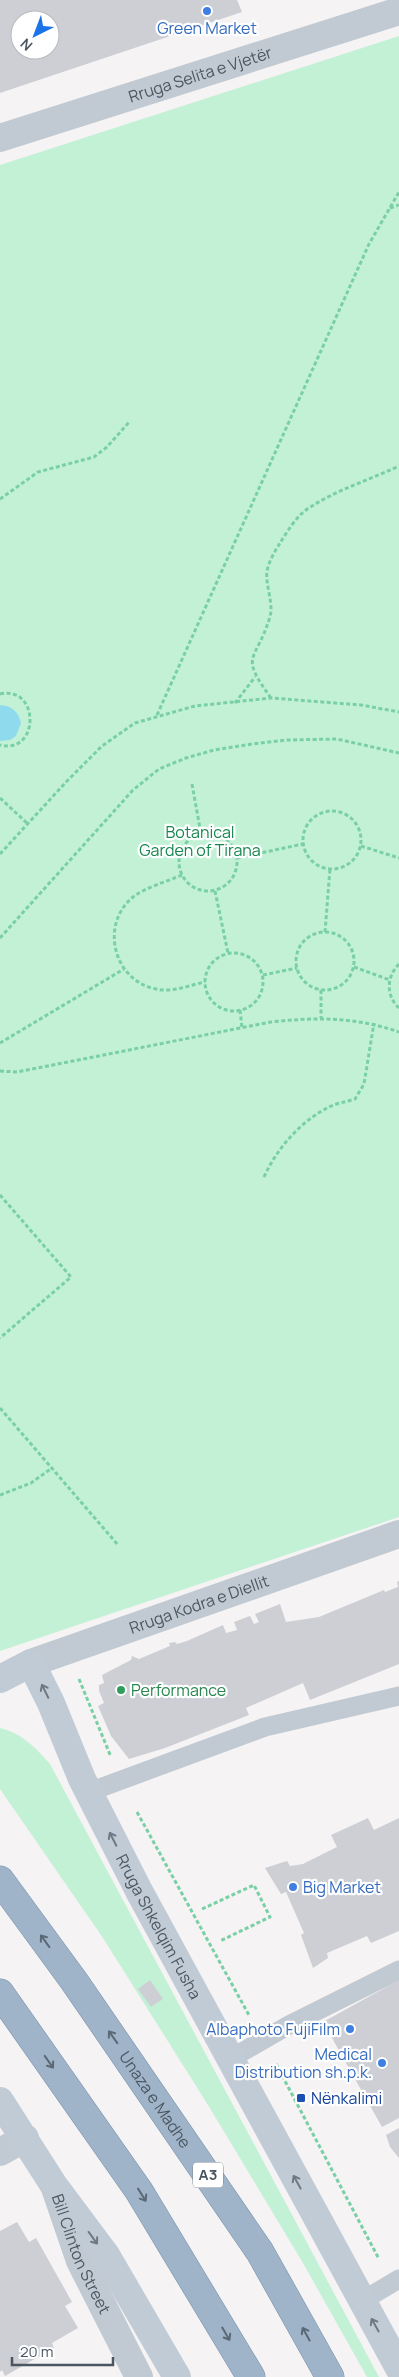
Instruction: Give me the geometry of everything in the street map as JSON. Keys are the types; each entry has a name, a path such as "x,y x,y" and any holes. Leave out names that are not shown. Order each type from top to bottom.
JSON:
{"highway":[{"name":"Unaza e Madhe","path":"0,1880 79,1989 260,2252 330,2377"},
{"path":"0,1993 139,2191 251,2377"}],"main road":[{"name":"Rruga Kodra e Diellit","path":"0,1679 31,1663"},
{"name":"Rruga Shkelqim Fusha","path":"31,1663 89,1792 139,1891 399,2368"},
{"path":"0,2101 53,2184 106,2255 177,2377"}],"street":[{"name":"Rruga Selita e Vjetër","path":"0,138 399,11"},
{"name":"Rruga Kodra e Diellit","path":"31,1663 399,1534"},
{"path":"0,2152 25,2138"},
{"name":"Bill Clinton Street","path":"53,2184 80,2261 135,2376"}],"lane":[{"path":"89,1792 266,1727 399,1696"},
{"path":"230,2059 399,1970"},
{"path":"362,2302 396,2281"}],"path":[{"path":"157,715 369,244 399,192"},
{"path":"389,208 399,205"},
{"path":"0,499 38,472 94,456 107,448 130,420"},
{"path":"271,698 256,677 252,666 254,653 270,619 271,605 267,571 284,537 308,508 399,466"},
{"path":"235,703 256,677"},
{"path":"0,694 14,695 22,700 29,708 32,720 30,730 23,740 14,745 0,746"},
{"path":"0,854 102,746 135,723 157,715 195,706 271,698 361,705 399,712"},
{"path":"0,938 133,790 159,769 214,750 287,740 337,739 399,753"},
{"path":"192,784 201,834"},
{"path":"0,798 28,824"},
{"path":"331,810 344,813 355,822 360,833 361,846 350,862 339,868 330,869 314,863 306,853 303,844 303,834 309,822 319,814 331,810"},
{"path":"201,834 214,834 226,839 234,849 237,858 236,868 231,880 215,891 196,889 182,875 178,863 181,850 189,840 201,834"},
{"path":"237,858 303,844"},
{"path":"361,846 399,858"},
{"path":"325,932 330,869"},
{"path":"182,875 140,892 126,904 114,928 114,946 124,969 141,984 158,990 174,990 205,982"},
{"path":"215,891 228,953"},
{"path":"325,932 337,934 348,943 354,954 354,967 344,984 332,990 321,990 307,984 296,968 296,955 302,943 312,935 325,932"},
{"path":"228,953 246,955 257,963 263,975 263,988 257,1000 247,1008 240,1010 228,1010 217,1005 208,995 205,982 211,964 228,953"},
{"path":"399,964 390,980 389,987 392,1000 399,1008"},
{"path":"354,967 390,980"},
{"path":"263,975 296,968"},
{"path":"0,1043 124,969"},
{"path":"321,990 321,1018"},
{"path":"240,1010 242,1028"},
{"path":"0,1071 17,1072 271,1022 321,1018 374,1023 399,1032"},
{"path":"264,1176 280,1149 303,1124 330,1106 355,1099 364,1084 374,1023"},
{"path":"0,1195 71,1277 0,1338"},
{"path":"0,1408 118,1545"},
{"path":"0,1495 31,1483 52,1468"},
{"path":"68,1650 97,1727 134,1806 396,2281"},
{"path":"202,1909 254,1885 270,1917 220,1941"}],"green space":[{"name":"Botanical Garden of Tirana","path":"399,36 399,1517 0,1651 0,165"},
{"path":"0,1728 28,1742 50,1764 379,2377 367,2377 303,2263 208,2105 103,1938 0,1789"}],"water":[{"path":"0,705 14,710 21,723 16,736 10,740 0,741"}],"building":[{"path":"0,0 237,0 242,12 0,93"},
{"path":"399,1581 399,1664 310,1700 303,1683 246,1708 249,1715 165,1748 129,1759 111,1736 98,1706 104,1703 99,1691 99,1685 104,1683 102,1675 131,1660 132,1656 139,1659 170,1646 169,1643 175,1642 177,1644 187,1641 223,1625 226,1633 237,1630 234,1622 250,1616 254,1624 259,1622 255,1614 280,1604 286,1622 319,1617 384,1590 385,1592 398,1587 397,1582"},
{"path":"368,1818 374,1830 399,1818 399,1931 371,1943 367,1936 327,1953 328,1958 313,1968 301,1935 304,1933 286,1892 281,1894 265,1868 287,1861 290,1866 303,1864 337,1847 331,1835"},
{"path":"150,1980 163,1999 151,2007 138,1989"},
{"path":"399,1980 399,2118 382,2127 323,2022"},
{"path":"399,2128 399,2158 390,2147 386,2135"},
{"path":"17,2222 29,2242 36,2238 72,2302 65,2306 78,2328 52,2343 54,2348 5,2376 2,2370 0,2372 0,2231"}],"place":[{"name":"Green Market","path":"207,11"},
{"name":"Performance","path":"121,1690"},
{"name":"Big Market","path":"293,1887"},
{"name":"Albaphoto FujiFilm","path":"350,2029"},
{"name":"Medical Distribution sh.p.k.","path":"382,2063"},
{"name":"Nënkalimi","path":"301,2098"}]}
